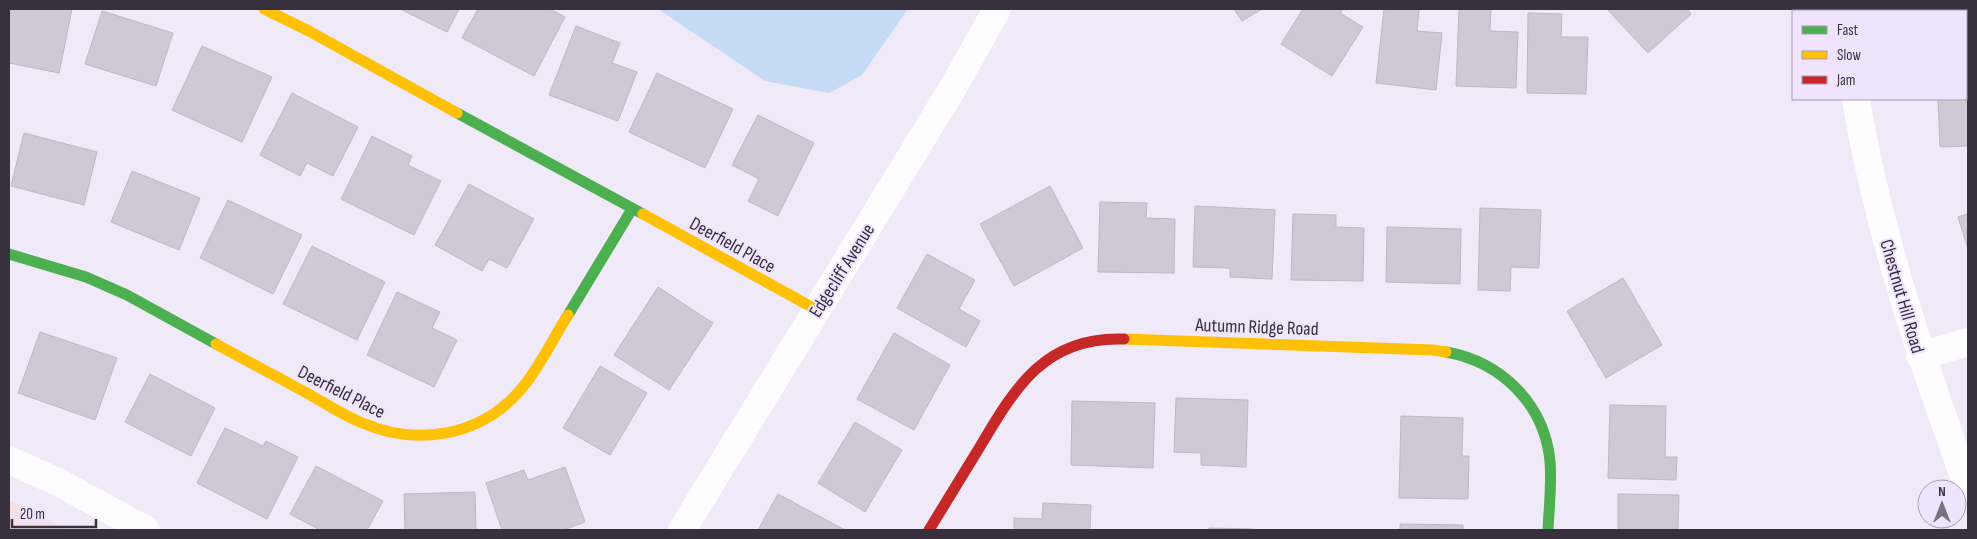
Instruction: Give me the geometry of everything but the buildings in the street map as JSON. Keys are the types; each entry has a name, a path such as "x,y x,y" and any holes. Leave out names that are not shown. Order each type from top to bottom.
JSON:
{"street":[{"name":"Deerfield Place","path":"264,9 307,30 817,310"},
{"name":"Edgecliff Avenue","path":"682,530 954,86 997,9"},
{"name":"Chestnut Hill Road","path":"1856,100 1864,146 1888,251 1920,356 1968,488"},
{"name":"Deerfield Place","path":"9,254 86,277 127,295 359,422 400,436 436,437 477,424 496,413 512,400 526,383 632,209"},
{"name":"Autumn Ridge Road","path":"928,530 1010,397 1024,379 1039,365 1057,353 1076,345 1097,340 1118,339 1433,350 1456,353 1476,359 1511,381 1526,397 1537,415 1549,455 1548,530"},
{"path":"1920,356 1968,342"},
{"path":"9,460 58,482 146,530"}],"shaded area":[{"path":"9,500 16,503 67,530 9,530"}],"water":[{"path":"658,9 908,9 862,75 829,93 765,81"}],"traffic: fast":[{"path":"457,113 643,214"},
{"path":"568,315 632,209"},
{"path":"9,254 86,277 127,295 216,344"},
{"path":"1446,352 1466,357 1485,365 1502,376 1517,389 1539,421 1546,440 1550,461 1551,487 1548,530"}],"traffic: slow":[{"path":"264,9 307,30 457,113"},
{"path":"643,214 817,310"},
{"path":"216,344 360,422 382,430 428,435 450,432 471,425 491,415 510,401 532,375 568,315"},
{"path":"1124,339 1446,352"}],"traffic: jam":[{"path":"929,530 1007,403 1036,369 1054,356 1074,346 1097,340 1124,339"}]}
